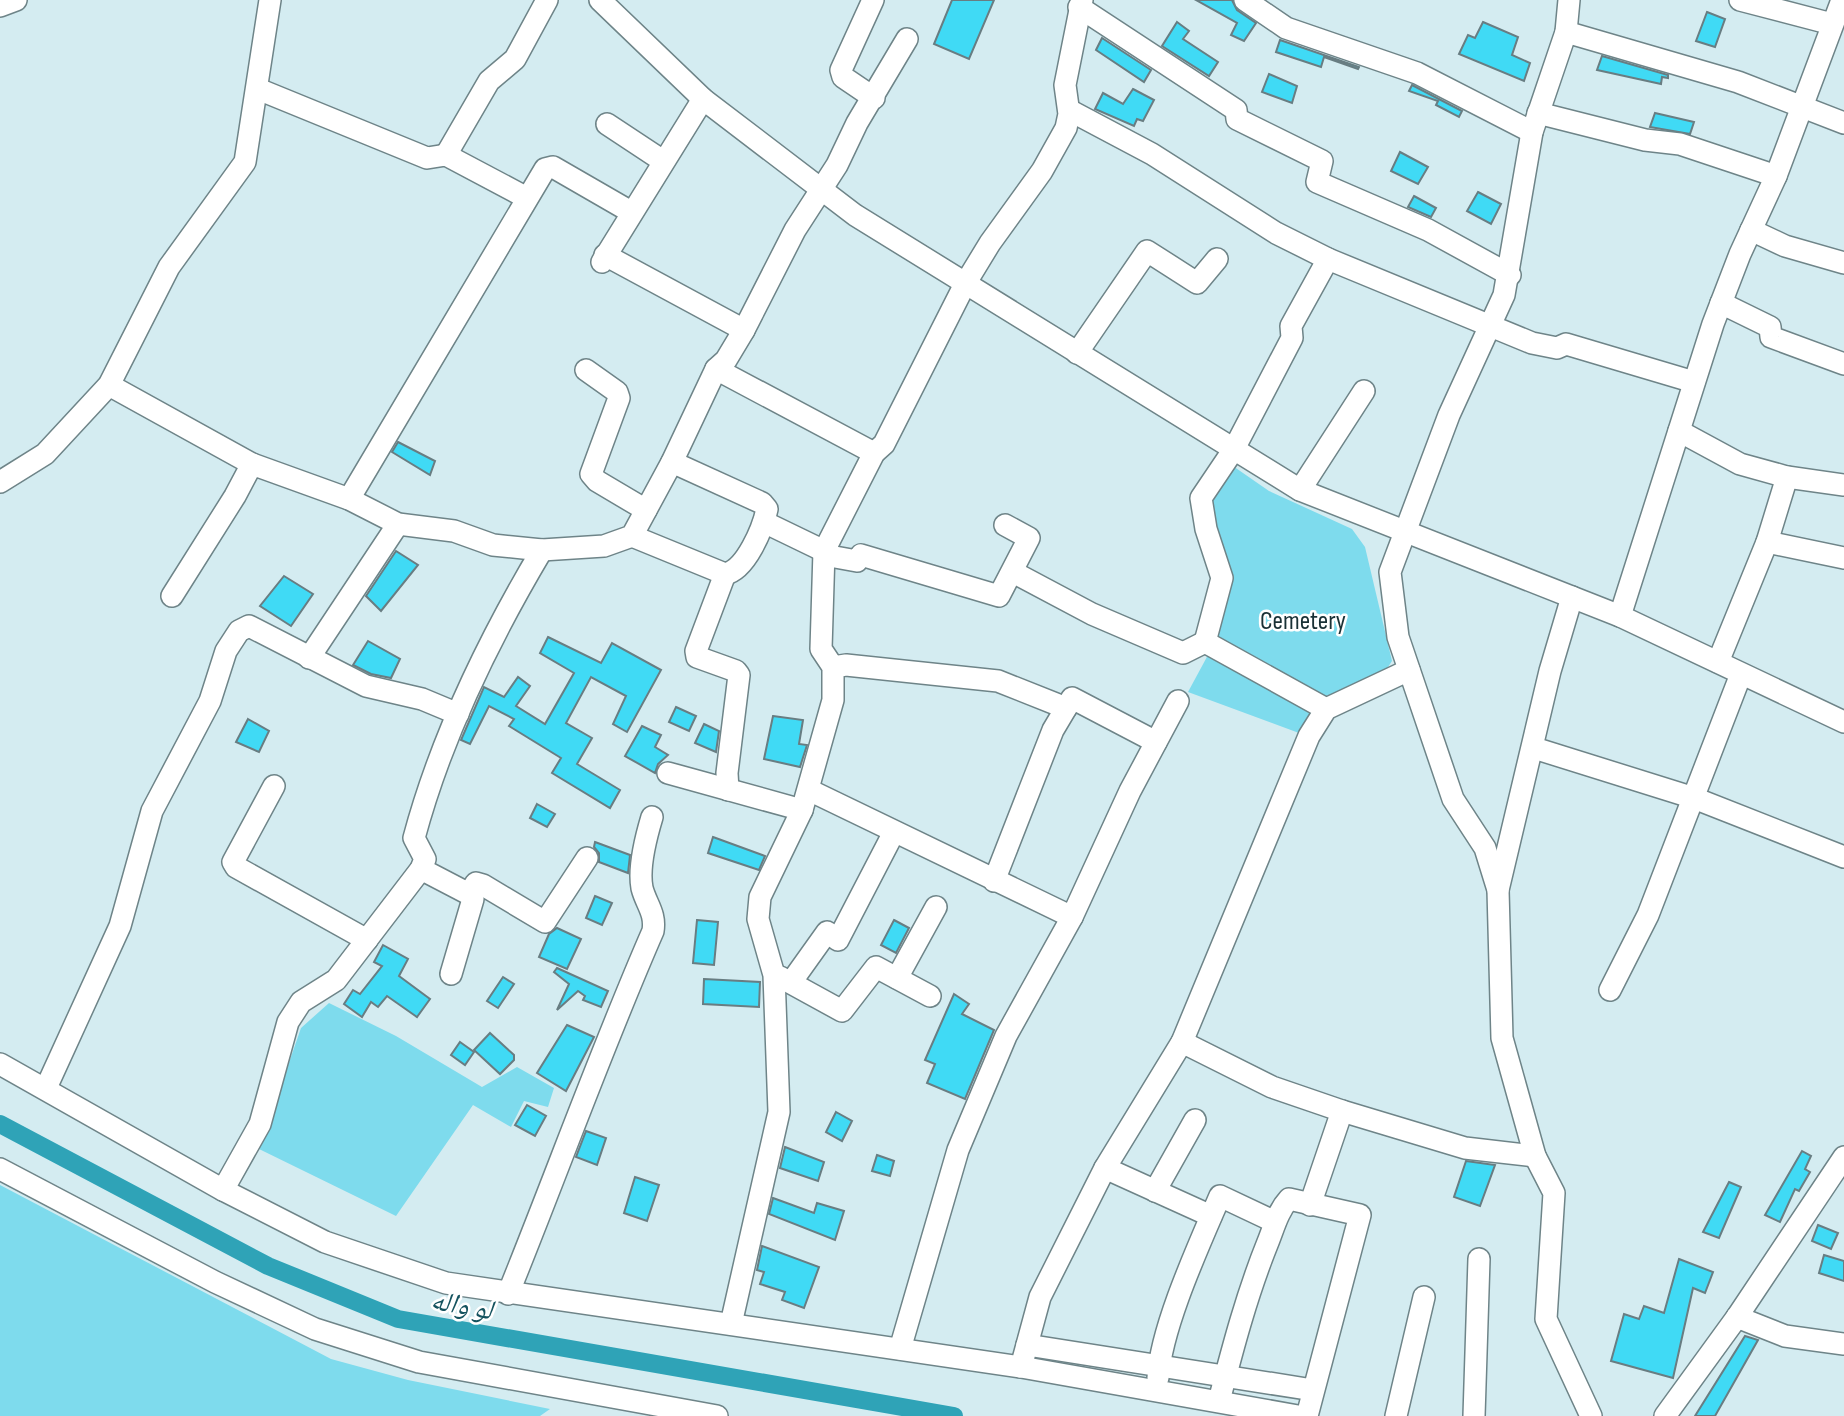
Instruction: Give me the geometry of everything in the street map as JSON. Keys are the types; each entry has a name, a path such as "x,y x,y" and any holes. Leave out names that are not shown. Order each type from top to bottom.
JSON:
{"street":[{"path":"0,6 16,0"},
{"path":"0,482 45,454 109,385 169,267 245,162 270,0"},
{"path":"446,155 489,81 515,59 547,0"},
{"path":"600,0 703,99 822,191 965,285 1300,490 1620,616 1843,719"},
{"path":"873,0 841,70 843,77 874,98"},
{"path":"1245,0 1286,27 1417,73 1535,123 1680,144 1776,176"},
{"path":"1569,0 1566,32 1535,123 1510,275 1504,295 1488,325 1403,532 1390,572 1398,637 1409,670 1454,799 1485,848 1498,890 1502,1038 1535,1156 1553,1193 1546,1320 1591,1416"},
{"path":"1740,0 1798,7 1832,24"},
{"path":"1620,616 1721,303 1776,176 1842,0"},
{"path":"731,1324 779,1112 783,978 758,919 760,897 805,800 833,700 833,667 821,649 824,553 874,453 884,444 965,285 990,243 1042,171 1066,128 1069,110 1065,85 1081,3 1236,110 1237,119 1322,161 1317,182 1427,230 1510,275"},
{"path":"1566,32 1738,82 1844,123"},
{"path":"632,536 672,462 716,369 726,360 744,330 795,230 822,191 907,39"},
{"path":"258,89 427,158 446,155 527,198"},
{"path":"703,99 603,259 744,330"},
{"path":"1069,110 1152,154 1276,233 1328,259 1532,343 1558,348 1566,344 1669,377 1694,382"},
{"path":"607,124 663,161"},
{"path":"349,499 545,169 553,167 631,212"},
{"path":"1751,230 1785,246 1844,263"},
{"path":"1077,352 1147,251 1197,284 1217,259"},
{"path":"1013,572 1092,614 1183,653 1205,642 1222,578 1206,529 1201,498 1234,449 1292,338 1291,326 1328,259"},
{"path":"1721,303 1770,327 1771,337 1844,364"},
{"path":"716,369 874,453"},
{"path":"586,370 617,392 619,398 591,474 597,481 646,510"},
{"path":"109,385 252,464 349,499 398,524 454,531 493,545 542,550 604,546 632,536 725,574 733,572 740,565 764,522 767,509 762,503 672,462"},
{"path":"1300,490 1364,391"},
{"path":"1679,431 1740,464 1787,477 1844,485"},
{"path":"172,596 252,464"},
{"path":"1718,662 1768,542 1787,477"},
{"path":"764,522 824,553 857,561 861,555 999,596 1029,538 1005,525"},
{"path":"309,658 398,524"},
{"path":"1768,542 1844,558"},
{"path":"223,1190 260,1124 288,1022 301,1002 336,980 421,869 425,859 414,838 423,805 458,714 514,598 542,550"},
{"path":"725,574 696,651 697,657 736,671 738,675 727,773 728,790"},
{"path":"1498,890 1534,748 1550,671 1572,597"},
{"path":"46,1088 120,926 152,811 210,701 226,651 245,625 366,686 422,699 458,714"},
{"path":"1205,642 1326,709"},
{"path":"833,667 846,665 998,681 1066,708"},
{"path":"1021,1367 1040,1297 1105,1168 1182,1042 1309,736 1326,709 1409,670"},
{"path":"1611,990 1648,915 1741,674"},
{"path":"994,881 1053,730 1072,698 1156,742"},
{"path":"900,1349 958,1150 1006,1036 1072,918 1130,791 1178,701"},
{"path":"1534,748 1694,798 1844,858"},
{"path":"668,773 728,790 805,800 893,834 1072,918"},
{"path":"274,786 233,862 236,867 367,940"},
{"path":"508,1294 575,1128 605,1040 653,931 655,920 642,889 652,817"},
{"path":"783,978 827,932 838,940 893,834"},
{"path":"469,894 476,883 483,885 545,922 587,858"},
{"path":"421,869 469,894 473,906 451,974"},
{"path":"897,978 936,907"},
{"path":"783,978 842,1011 876,967 930,996"},
{"path":"1182,1042 1272,1087 1342,1111 1465,1148 1535,1156"},
{"path":"0,1064 223,1190 325,1242 446,1283 1021,1367 1298,1416"},
{"path":"1310,1205 1342,1111"},
{"path":"1155,1191 1195,1120"},
{"path":"1665,1416 1737,1317 1844,1157"},
{"path":"1105,1168 1211,1216"},
{"path":"0,1169 215,1282 314,1329 419,1362 717,1416"},
{"path":"1157,1391 1159,1367 1186,1278 1220,1196 1275,1222"},
{"path":"1219,1401 1258,1266 1275,1222 1289,1199 1360,1215 1307,1416"},
{"path":"1474,1416 1479,1259"},
{"path":"1396,1416 1424,1297"},
{"path":"1737,1317 1785,1336 1844,1345"},
{"path":"1027,1345 1313,1390"},
{"path":"626,1416 646,1403"}],"green space":[{"name":"Cemetery","path":"1230,464 1269,491 1352,529 1365,547 1392,661 1366,700 1327,695 1299,733 1188,692 1215,642 1232,578 1206,498"},
{"path":"329,1003 396,1036 482,1087 517,1067 554,1088 548,1107 524,1101 511,1127 473,1105 396,1216 259,1149 301,1028"},
{"path":"0,1185 331,1359 408,1380 550,1409 540,1416 0,1416"}],"building":[{"path":"952,0 994,0 969,59 934,44"},
{"path":"1196,0 1232,0 1237,10 1256,23 1244,41 1231,35 1237,23"},
{"path":"1707,12 1725,19 1715,47 1696,41"},
{"path":"1177,22 1189,31 1183,39 1218,62 1209,76 1162,46"},
{"path":"1483,22 1518,37 1512,55 1530,63 1524,81 1459,54 1468,35 1475,38"},
{"path":"1102,38 1151,70 1144,82 1096,50"},
{"path":"1280,40 1359,67 1358,69 1324,57 1321,67 1276,52"},
{"path":"1602,56 1668,75 1668,78 1662,77 1661,84 1597,70"},
{"path":"1269,74 1297,86 1292,103 1262,92"},
{"path":"1412,85 1462,111 1459,117 1436,105 1438,101 1409,91"},
{"path":"1133,89 1154,100 1143,121 1137,119 1134,126 1095,109 1103,93 1123,104"},
{"path":"1655,113 1694,122 1690,134 1650,127"},
{"path":"1400,152 1428,167 1418,184 1391,171"},
{"path":"1478,192 1501,204 1491,224 1467,211"},
{"path":"1414,196 1436,208 1431,217 1408,207"},
{"path":"398,442 435,461 430,475 392,452"},
{"path":"396,551 418,565 381,611 366,596"},
{"path":"284,576 313,594 291,626 260,606"},
{"path":"548,637 601,663 612,643 661,670 627,732 613,724 626,696 591,677 566,723 592,738 577,764 620,790 610,808 552,773 561,758 509,726 514,719 489,706 470,744 461,740 484,687 504,697 518,677 530,686 516,706 545,724 574,673 540,653"},
{"path":"368,641 400,659 391,678 371,674 353,665"},
{"path":"676,707 696,716 689,731 669,722"},
{"path":"773,716 803,720 799,744 807,745 800,767 764,759"},
{"path":"248,719 269,731 259,752 236,742"},
{"path":"704,724 719,731 716,752 695,743"},
{"path":"642,726 661,735 655,747 668,755 658,764 655,773 625,756"},
{"path":"537,804 555,814 547,827 530,818"},
{"path":"713,837 765,856 759,870 708,853"},
{"path":"595,842 630,855 628,873 599,862"},
{"path":"595,896 612,903 602,925 586,918"},
{"path":"697,920 718,922 714,965 693,963"},
{"path":"894,920 909,928 896,953 881,945"},
{"path":"557,928 581,939 567,969 539,957 549,934"},
{"path":"383,945 408,959 399,976 430,999 417,1017 387,996 378,1007 371,1002 362,1017 344,1004 353,990 360,994 382,966 374,962"},
{"path":"557,968 608,991 601,1007 583,1000 585,996 578,991 557,1010 569,984 554,972"},
{"path":"503,977 514,984 498,1008 487,1001"},
{"path":"704,979 760,982 759,1007 703,1004"},
{"path":"954,994 969,1004 962,1014 994,1030 965,1099 927,1083 935,1064 925,1060"},
{"path":"567,1025 594,1037 566,1091 537,1073"},
{"path":"490,1033 514,1055 514,1060 500,1074 474,1050"},
{"path":"460,1042 474,1052 465,1065 451,1055"},
{"path":"527,1105 546,1116 535,1136 515,1125"},
{"path":"836,1112 852,1121 842,1141 826,1132"},
{"path":"586,1131 606,1138 597,1165 576,1157"},
{"path":"785,1147 824,1162 818,1181 780,1168"},
{"path":"1802,1151 1811,1156 1805,1169 1810,1172 1799,1191 1795,1189 1780,1222 1765,1215"},
{"path":"877,1155 894,1161 890,1176 872,1171"},
{"path":"1466,1161 1495,1165 1480,1206 1454,1197"},
{"path":"635,1177 659,1185 647,1221 624,1213"},
{"path":"1729,1182 1741,1187 1719,1238 1703,1232"},
{"path":"773,1198 814,1213 817,1203 844,1211 835,1240 769,1214"},
{"path":"1818,1225 1838,1233 1831,1249 1812,1241"},
{"path":"762,1246 819,1267 804,1308 782,1300 785,1292 760,1284 764,1272 757,1270"},
{"path":"1824,1255 1844,1261 1844,1281 1819,1273"},
{"path":"1679,1259 1713,1272 1705,1293 1693,1288 1673,1378 1611,1361 1624,1314 1639,1319 1644,1306 1664,1313"},
{"path":"1745,1336 1758,1340 1715,1416 1695,1416"}],"waterway":[{"name":"لو واله","path":"0,1124 268,1266 398,1319 954,1416"}]}
